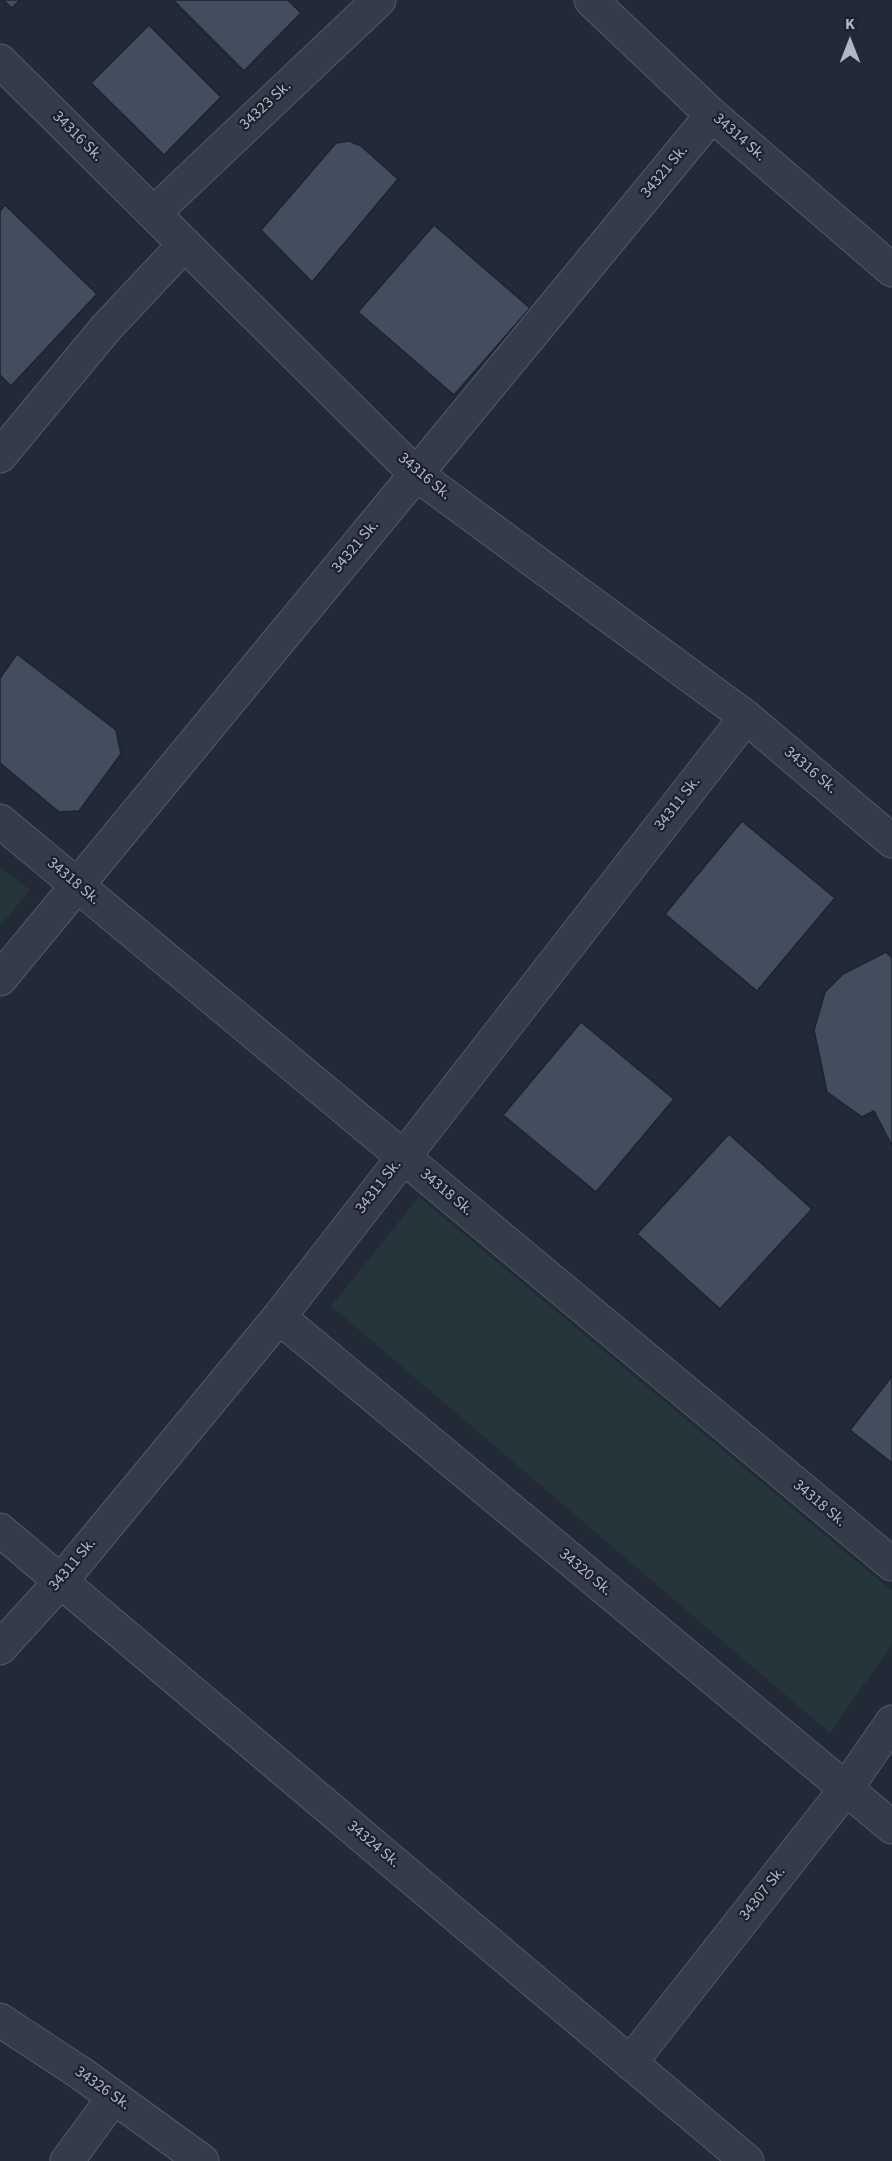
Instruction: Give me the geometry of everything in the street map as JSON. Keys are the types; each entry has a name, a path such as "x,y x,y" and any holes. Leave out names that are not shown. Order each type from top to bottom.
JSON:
{"street":[{"name":"34323 Sk.","path":"154,213 379,0"},
{"name":"34314 Sk.","path":"591,0 712,115 892,270"},
{"name":"34316 Sk.","path":"0,61 416,474 746,717 892,842"},
{"name":"34321 Sk.","path":"0,979 712,115"},
{"path":"0,456 106,328 185,244"},
{"name":"34311 Sk.","path":"0,1648 61,1581 279,1317 746,717"},
{"name":"34318 Sk.","path":"0,821 892,1564"},
{"name":"34320 Sk.","path":"279,1317 892,1827"},
{"name":"34324 Sk.","path":"0,1530 747,2161"},
{"name":"34307 Sk.","path":"630,2063 845,1790 892,1722"},
{"name":"34326 Sk.","path":"0,2020 114,2097 202,2161"},
{"path":"67,2161 114,2097"}],"shaded area":[{"path":"0,867 30,890 0,926"},
{"path":"419,1197 892,1591 892,1644 830,1733 331,1306"}],"building":[{"path":"3,0 20,0 12,8"},
{"path":"173,0 288,0 301,13 244,71"},
{"path":"149,25 221,97 164,155 91,83"},
{"path":"349,141 361,146 398,179 312,282 261,230 336,143"},
{"path":"5,205 97,294 11,386 0,375 0,211"},
{"path":"434,225 530,308 454,395 358,312"},
{"path":"17,654 116,730 121,754 79,811 59,812 0,763 0,678"},
{"path":"742,821 835,898 757,991 665,914"},
{"path":"886,952 892,958 892,1146 874,1111 862,1117 827,1092 814,1030 825,992 843,974"},
{"path":"581,1022 674,1099 596,1192 503,1115"},
{"path":"729,1134 812,1209 720,1309 637,1234"},
{"path":"892,1376 892,1463 850,1430"}]}
